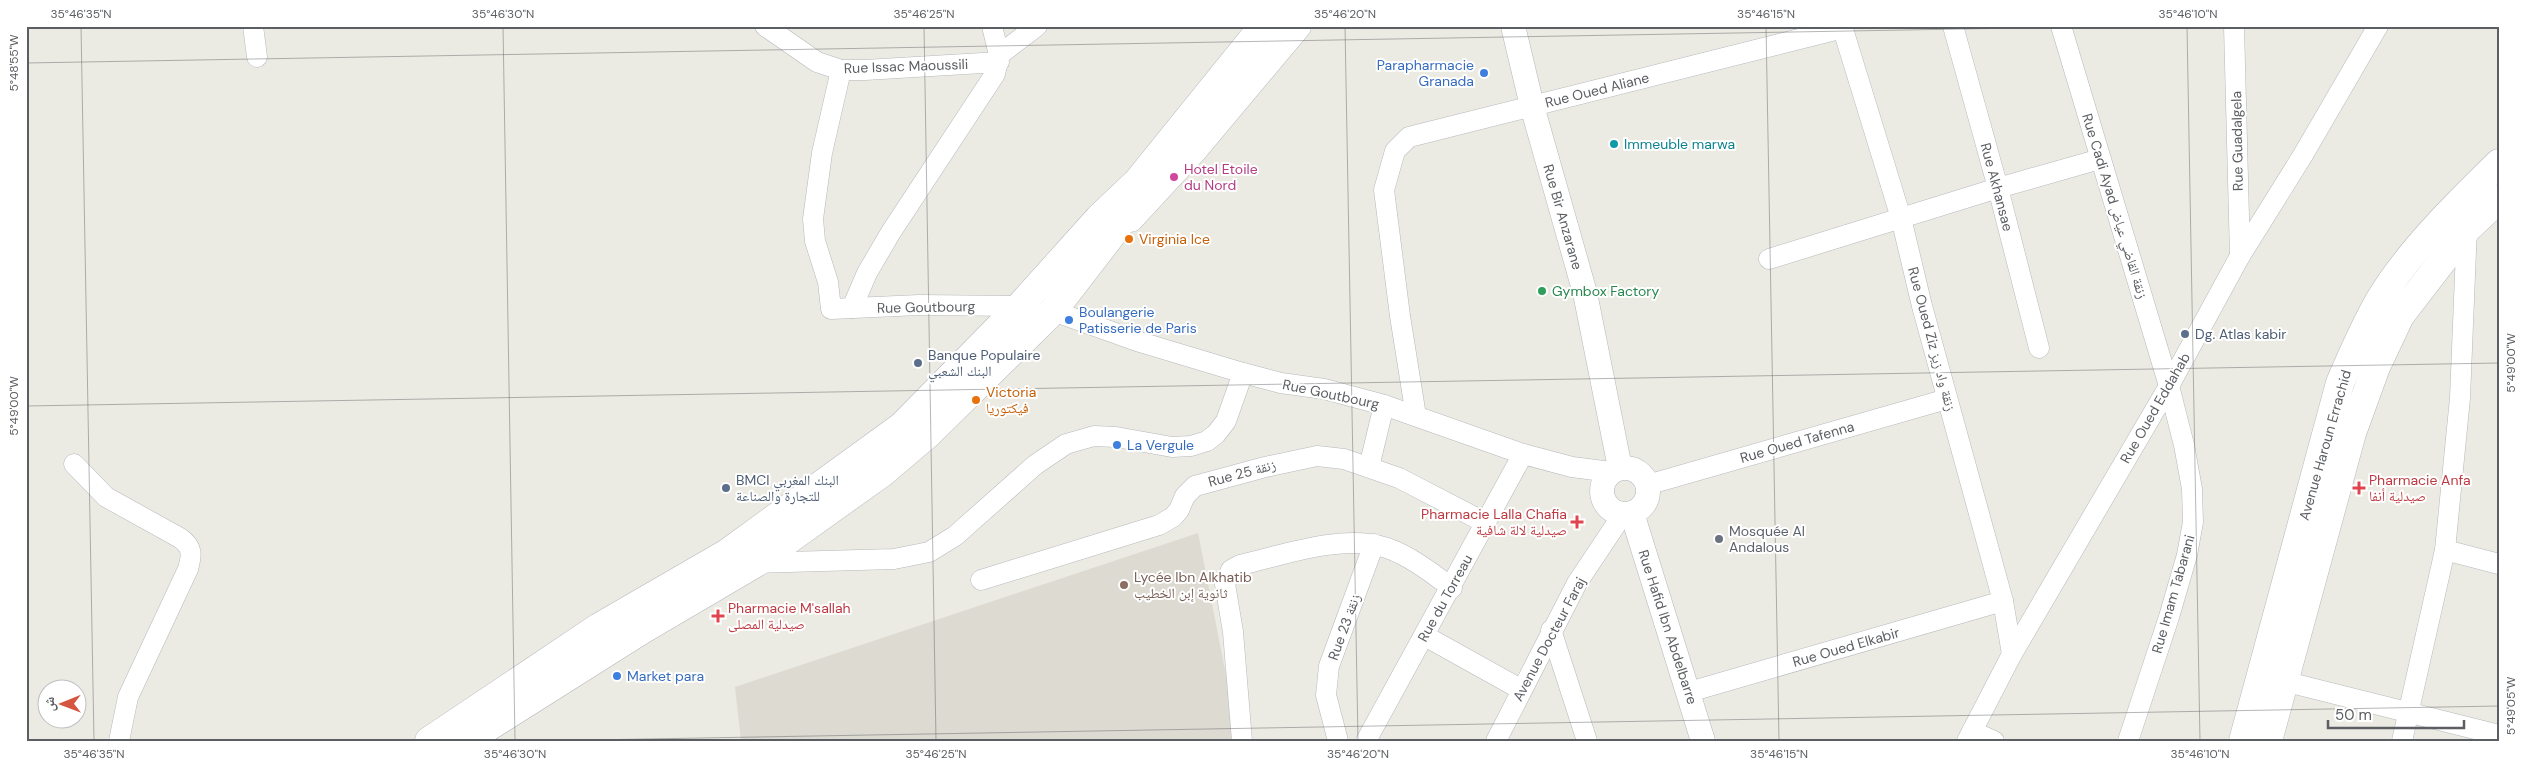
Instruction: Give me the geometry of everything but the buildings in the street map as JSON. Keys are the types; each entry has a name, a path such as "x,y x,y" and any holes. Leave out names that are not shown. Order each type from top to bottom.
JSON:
{"main road":[{"path":"466,741 642,630 756,564 888,468 1011,355 1053,311 1108,223 1162,127 1244,26"},
{"path":"1108,223 1137,182 1263,26"},
{"path":"429,741 599,626 727,553 902,426 931,399 1020,306 1108,223 1145,185 1279,26"},
{"path":"1108,223 1150,199 1297,26"},
{"name":"Avenue Haroun Errachid","path":"2243,741 2340,383 2380,299 2439,223 2499,163"},
{"name":"Avenue Haroun Errachid","path":"2268,741 2352,433 2376,367 2400,316 2468,229 2499,199"}],"street":[{"path":"252,26 257,57"},
{"name":"Rue Issac Maoussili","path":"765,26 816,62 841,70 866,70 999,59"},
{"path":"852,308 867,273 891,232 993,78 999,59 992,26"},
{"path":"999,59 1037,26"},
{"name":"Rue Bir Anzarane","path":"1514,26 1532,106 1585,293 1616,470"},
{"name":"Rue Akhansae","path":"1953,26 2040,348"},
{"name":"Rue Cadi Ayad زنقة القاضي عياض","path":"2061,26 2169,386"},
{"name":"Rue Guadalgela","path":"2234,26 2240,256"},
{"name":"Rue Oued Eddahab","path":"1970,736 2012,654 2169,386 2240,256 2303,155 2378,26"},
{"name":"Rue Oued Aliane","path":"1416,416 1400,316 1384,190 1395,151 1409,137 1842,27"},
{"name":"Rue Oued Ziz زنقة واد زيز","path":"1842,27 1901,218 1947,399 2003,601 2012,654"},
{"name":"Rue Goutbourg","path":"841,70 818,178 813,219 815,241 828,282 831,309 919,305 1020,306"},
{"path":"1769,259 1998,188 2100,159"},
{"path":"2402,741 2446,550 2460,398 2468,229 2462,199"},
{"name":"Rue Goutbourg","path":"1053,311 1140,342 1243,373 1281,383 1324,389 1384,405 1523,454 1572,467 1616,470"},
{"path":"756,564 894,559 929,552 956,536 1035,465 1066,444 1094,436 1116,437 1172,447 1191,446 1207,441 1216,434 1226,421 1243,373"},
{"name":"Rue Imam Tabarani","path":"2128,741 2168,617 2186,555 2193,522 2192,490 2184,445 2169,386"},
{"name":"Rue Oued Tafenna","path":"1647,485 1947,399"},
{"path":"1369,466 1384,405"},
{"name":"Rue du Torreau","path":"1366,741 1452,588 1523,454"},
{"name":"Rue 25 زنقة","path":"980,580 1159,525 1179,510 1190,490 1208,481 1316,456 1344,459 1369,466 1438,496 1486,523"},
{"path":"74,464 106,498 180,538 190,544 191,548 188,569 128,697 119,741"},
{"path":"1632,469 1642,475 1647,485 1648,496 1642,507 1627,514 1610,509 1603,497 1603,484 1616,470 1632,469"},
{"name":"Avenue Docteur Faraj","path":"1496,741 1576,582 1627,514"},
{"name":"Rue Hafid Ibn Abdelbarre","path":"1627,514 1690,692 1702,741"},
{"path":"1242,741 1233,632 1226,590 1228,574 1240,565 1322,546 1374,544 1400,553 1452,588"},
{"name":"Rue 23 زنقة","path":"1338,741 1326,695 1329,666 1374,544"},
{"path":"2446,550 2499,564"},
{"name":"Rue Oued Elkabir","path":"1690,692 2003,601"},
{"path":"1551,630 1587,741"},
{"path":"1425,636 1522,690"},
{"path":"2283,681 2499,735"},
{"path":"1970,736 1994,741"}],"shaded area":[{"name":"Lycée Ibn Alkhatib ثانوية إبن الخطيب","path":"1198,533 1239,741 741,741 735,687"}],"place":[{"name":"Parapharmacie Granada","path":"1484,73"},
{"name":"Immeuble marwa","path":"1614,144"},
{"name":"Hotel Etoile du Nord","path":"1174,177"},
{"name":"Virginia Ice","path":"1129,239"},
{"name":"Gymbox Factory","path":"1542,291"},
{"name":"Boulangerie Patisserie de Paris","path":"1069,320"},
{"name":"Dg. Atlas kabir","path":"2185,334"},
{"name":"Banque Populaire البنك الشعبي","path":"918,363"},
{"name":"Victoria فيكتوريا","path":"976,400"},
{"name":"La Vergule","path":"1117,445"},
{"name":"BMCI البنك المغربي للتجارة والصناعة","path":"726,488"},
{"name":"Pharmacie Anfa صيدلية أنفا","path":"2359,488"},
{"name":"Pharmacie Lalla Chafia صيدلية لالة شافية","path":"1577,522"},
{"name":"Mosquée Al Andalous","path":"1719,539"},
{"name":"Lycée Ibn Alkhatib ثانوية إبن الخطيب","path":"1124,585"},
{"name":"Pharmacie M'sallah صيدلية المصلى","path":"718,616"},
{"name":"Market para","path":"617,676"}]}
